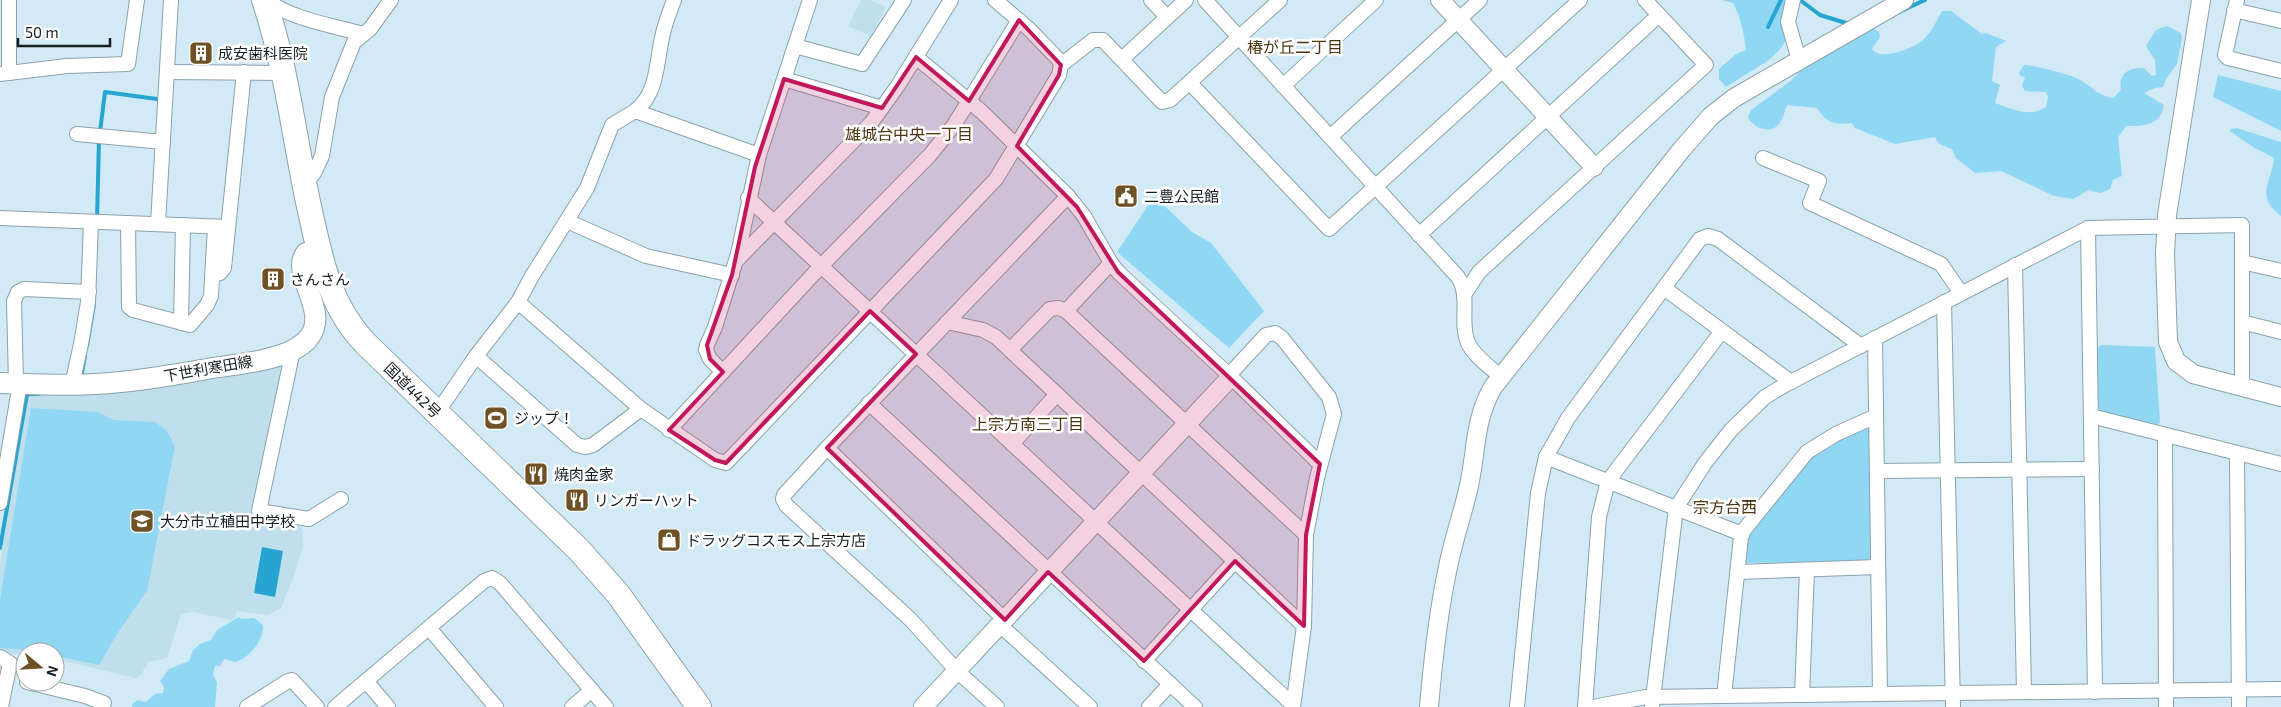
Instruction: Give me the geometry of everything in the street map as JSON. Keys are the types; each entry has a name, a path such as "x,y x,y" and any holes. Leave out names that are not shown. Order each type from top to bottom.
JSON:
{"highway":[{"name":"国道442号","path":"265,0 284,72 304,185 319,249 330,290 346,320 366,344 541,512 594,567 618,594 699,707"}],"main road":[{"name":"下世利寒田線","path":"12,383 72,385 123,382 250,362 293,350 310,337 315,326 315,310 302,261 306,253 319,249"}],"street":[{"path":"8,0 4,74 67,66 128,64 137,0"},
{"path":"158,224 171,0"},
{"path":"265,0 303,18 363,34"},
{"path":"304,185 314,173 322,156 330,106 354,42 370,29 391,0"},
{"path":"437,413 476,356 518,302 591,181 612,125 635,110 649,97 662,36 674,0"},
{"path":"722,372 710,359 706,350 737,260 748,198 759,155 810,0"},
{"path":"795,46 862,64 904,0"},
{"path":"737,260 871,123 916,58 951,0"},
{"path":"996,0 1019,20 1061,65"},
{"path":"1151,0 1167,17"},
{"path":"1122,59 1186,0"},
{"path":"1204,0 1458,277 1462,283 1464,295 1468,343 1501,377"},
{"path":"518,302 641,409 715,460 726,463 996,179 1060,75 1061,65 1093,40 1103,40 1162,102 1170,100 1280,0"},
{"path":"1283,86 1376,0"},
{"path":"1440,0 1594,167"},
{"path":"1330,137 1480,0"},
{"path":"1190,82 1329,229 1580,0"},
{"path":"1464,295 1479,272 1706,65 1646,0"},
{"path":"1793,0 1788,22 1799,60"},
{"path":"1429,707 1439,616 1449,562 1468,489 1478,423 1487,398 1501,377 1703,125 1734,98 1904,0"},
{"path":"2201,0 2166,226 2167,334 2172,355 2181,366 2193,374 2281,397"},
{"path":"2281,21 2240,6 2225,55 2228,58 2281,71"},
{"path":"1419,235 1659,15"},
{"path":"670,430 821,266 930,155 954,124 1019,20"},
{"path":"916,58 969,100 1068,196 1084,216 1111,263 1320,464"},
{"path":"167,72 284,72"},
{"path":"128,223 129,307 191,325 207,305 211,296 244,72"},
{"path":"784,78 882,108"},
{"path":"635,110 759,155"},
{"path":"77,134 163,142"},
{"path":"1763,158 1819,180 1810,203 1941,264 1961,293"},
{"path":"997,707 957,671 911,620 786,504 783,499 784,495 826,448 1068,196"},
{"path":"748,198 1293,706"},
{"path":"0,218 221,227"},
{"path":"567,221 646,256 732,274"},
{"path":"72,385 89,292 91,222"},
{"path":"181,323 183,225"},
{"path":"1652,702 1676,508 1705,463 1731,430 1765,397 1790,382 2088,228 2242,225 2242,388"},
{"path":"2088,228 2095,692"},
{"path":"1517,707 1538,493 1546,457 1568,418 1700,239 1713,236 1861,346"},
{"path":"2242,262 2281,271"},
{"path":"1066,311 1111,263"},
{"path":"2015,265 2024,692"},
{"path":"1664,288 1790,382"},
{"path":"0,503 12,383 14,301 18,292 24,289 89,292"},
{"path":"1944,302 1953,700"},
{"path":"1010,350 1050,309 1059,308 1066,311 1306,535"},
{"path":"947,322 989,332 1304,626"},
{"path":"2242,322 2281,332"},
{"path":"1585,707 1600,517 1608,481 1722,331"},
{"path":"923,707 1227,381 1229,375 1266,335 1275,334 1282,338 1329,397 1334,414 1320,464 1306,535 1304,626 1293,706"},
{"path":"1875,338 1880,694"},
{"path":"293,350 259,511 309,520 341,499"},
{"path":"476,356 577,444 585,447 593,445 641,409"},
{"path":"1012,444 1057,394"},
{"path":"869,403 1048,572 1195,707"},
{"path":"1724,696 1742,534 1797,463 1811,449 1844,430 1876,416"},
{"path":"2091,416 2281,464"},
{"path":"2165,435 2166,707"},
{"path":"826,448 1090,707"},
{"path":"2237,453 2239,707"},
{"path":"1546,457 1742,534"},
{"path":"1877,471 2092,469"},
{"path":"1144,661 1236,561"},
{"path":"1738,572 1878,567"},
{"path":"1802,695 1807,570"},
{"path":"335,707 484,581 492,578 496,580 606,707"},
{"path":"429,628 496,707"},
{"path":"0,658 10,663 1,707"},
{"path":"8,678 15,680"},
{"path":"247,707 288,680 292,680 317,707"},
{"path":"366,681 388,707"},
{"path":"1149,707 1170,684"},
{"path":"1593,707 1635,698 1652,702 1724,696 1880,694 1953,700 2024,692 2281,689"},
{"path":"572,707 592,690"},
{"path":"65,691 104,703"}],"highlighted area":[{"path":"1019,20 1061,65 1059,75 1017,146 1077,207 1118,272 1320,464 1306,535 1304,626 1235,561 1144,661 1048,572 1005,620 827,448 916,354 870,311 726,463 715,460 669,430 723,372 710,359 707,345 732,275 755,167 784,79 882,108 916,57 969,101"}],"shaded area":[{"path":"861,0 870,0 886,7 871,36 848,26"},
{"path":"1722,0 1786,0 1783,12 1787,37 1782,47 1769,60 1726,87 1719,79 1719,69 1736,54 1746,50 1742,26 1736,9 1733,3"},
{"path":"1942,11 1951,11 1982,34 1986,33 2006,41 1996,47 1992,81 2000,85 1995,103 2014,110 2027,112 2034,112 2046,107 2048,97 2046,92 2025,91 2022,86 2025,77 2020,76 2019,73 2024,65 2045,68 2071,76 2082,81 2100,94 2113,98 2121,90 2121,79 2129,70 2144,68 2152,76 2156,75 2155,60 2146,46 2156,30 2167,26 2181,33 2182,38 2177,64 2166,79 2163,87 2144,93 2164,105 2162,112 2155,121 2145,125 2126,126 2118,137 2122,176 2113,180 2110,189 2100,193 2089,190 2073,199 2054,196 2001,171 1975,173 1956,158 1952,149 1939,144 1935,137 1895,144 1855,128 1852,123 1840,124 1832,122 1817,108 1787,105 1778,126 1769,130 1759,128 1748,118 1751,110 1792,80 1808,62 1852,41 1869,26 1879,32 1880,37 1872,49 1876,53 1890,54 1914,46 1925,38"},
{"path":"2218,75 2281,91 2281,131 2213,97"},
{"path":"2237,128 2281,142 2281,216 2268,201 2266,195 2274,158 2253,147 2230,131"},
{"path":"1154,196 1192,232 1211,243 1264,311 1229,348 1117,252"},
{"path":"2101,345 2155,347 2160,422 2158,425 2102,412 2098,408 2096,349"},
{"name":"大分市立稙田中学校","path":"287,366 254,517 302,527 303,545 294,576 281,608 268,615 237,611 235,618 231,620 193,612 181,614 167,658 149,662 139,677 136,678 65,661 65,642 15,642 15,654 0,652 0,563 28,393"},
{"path":"31,408 97,412 114,420 155,422 167,431 175,446 147,591 119,631 99,665 65,658 65,642 15,642 15,649 0,648 0,600"},
{"path":"1866,424 1871,427 1872,556 1867,561 1746,563 1748,534 1804,461"},
{"path":"262,547 283,551 275,597 254,593"},
{"path":"239,617 241,619 254,618 263,625 263,631 255,648 245,657 235,662 224,659 220,666 215,666 213,675 217,682 215,707 132,707 133,703 138,700 146,702 155,694 163,693 164,687 160,681 169,669 189,661 193,650 200,644 211,640 217,630"}],"waterway":[{"path":"1768,27 1781,0"},
{"path":"1800,0 1820,15 1849,24"},
{"path":"1897,13 1925,0"},
{"path":"100,132 105,92 157,99"},
{"path":"97,220 99,139"},
{"path":"87,346 94,304"},
{"path":"81,378 85,356"},
{"path":"0,548 27,394 39,394"}],"place":[{"name":"成安歯科医院","path":"201,53"},
{"name":"二豊公民館","path":"1126,196"},
{"name":"さんさん","path":"273,279"},
{"name":"ジップ！","path":"496,418"},
{"name":"焼肉金家","path":"536,474"},
{"name":"リンガーハット","path":"577,500"},
{"name":"大分市立稙田中学校","path":"142,521"},
{"name":"ドラッグコスモス上宗方店","path":"669,540"}],"district":[{"name":"椿が丘二丁目","path":"1295,46"},
{"name":"雄城台中央一丁目","path":"909,133"},
{"name":"上宗方南三丁目","path":"1028,423"},
{"name":"宗方台西","path":"1725,506"}]}
